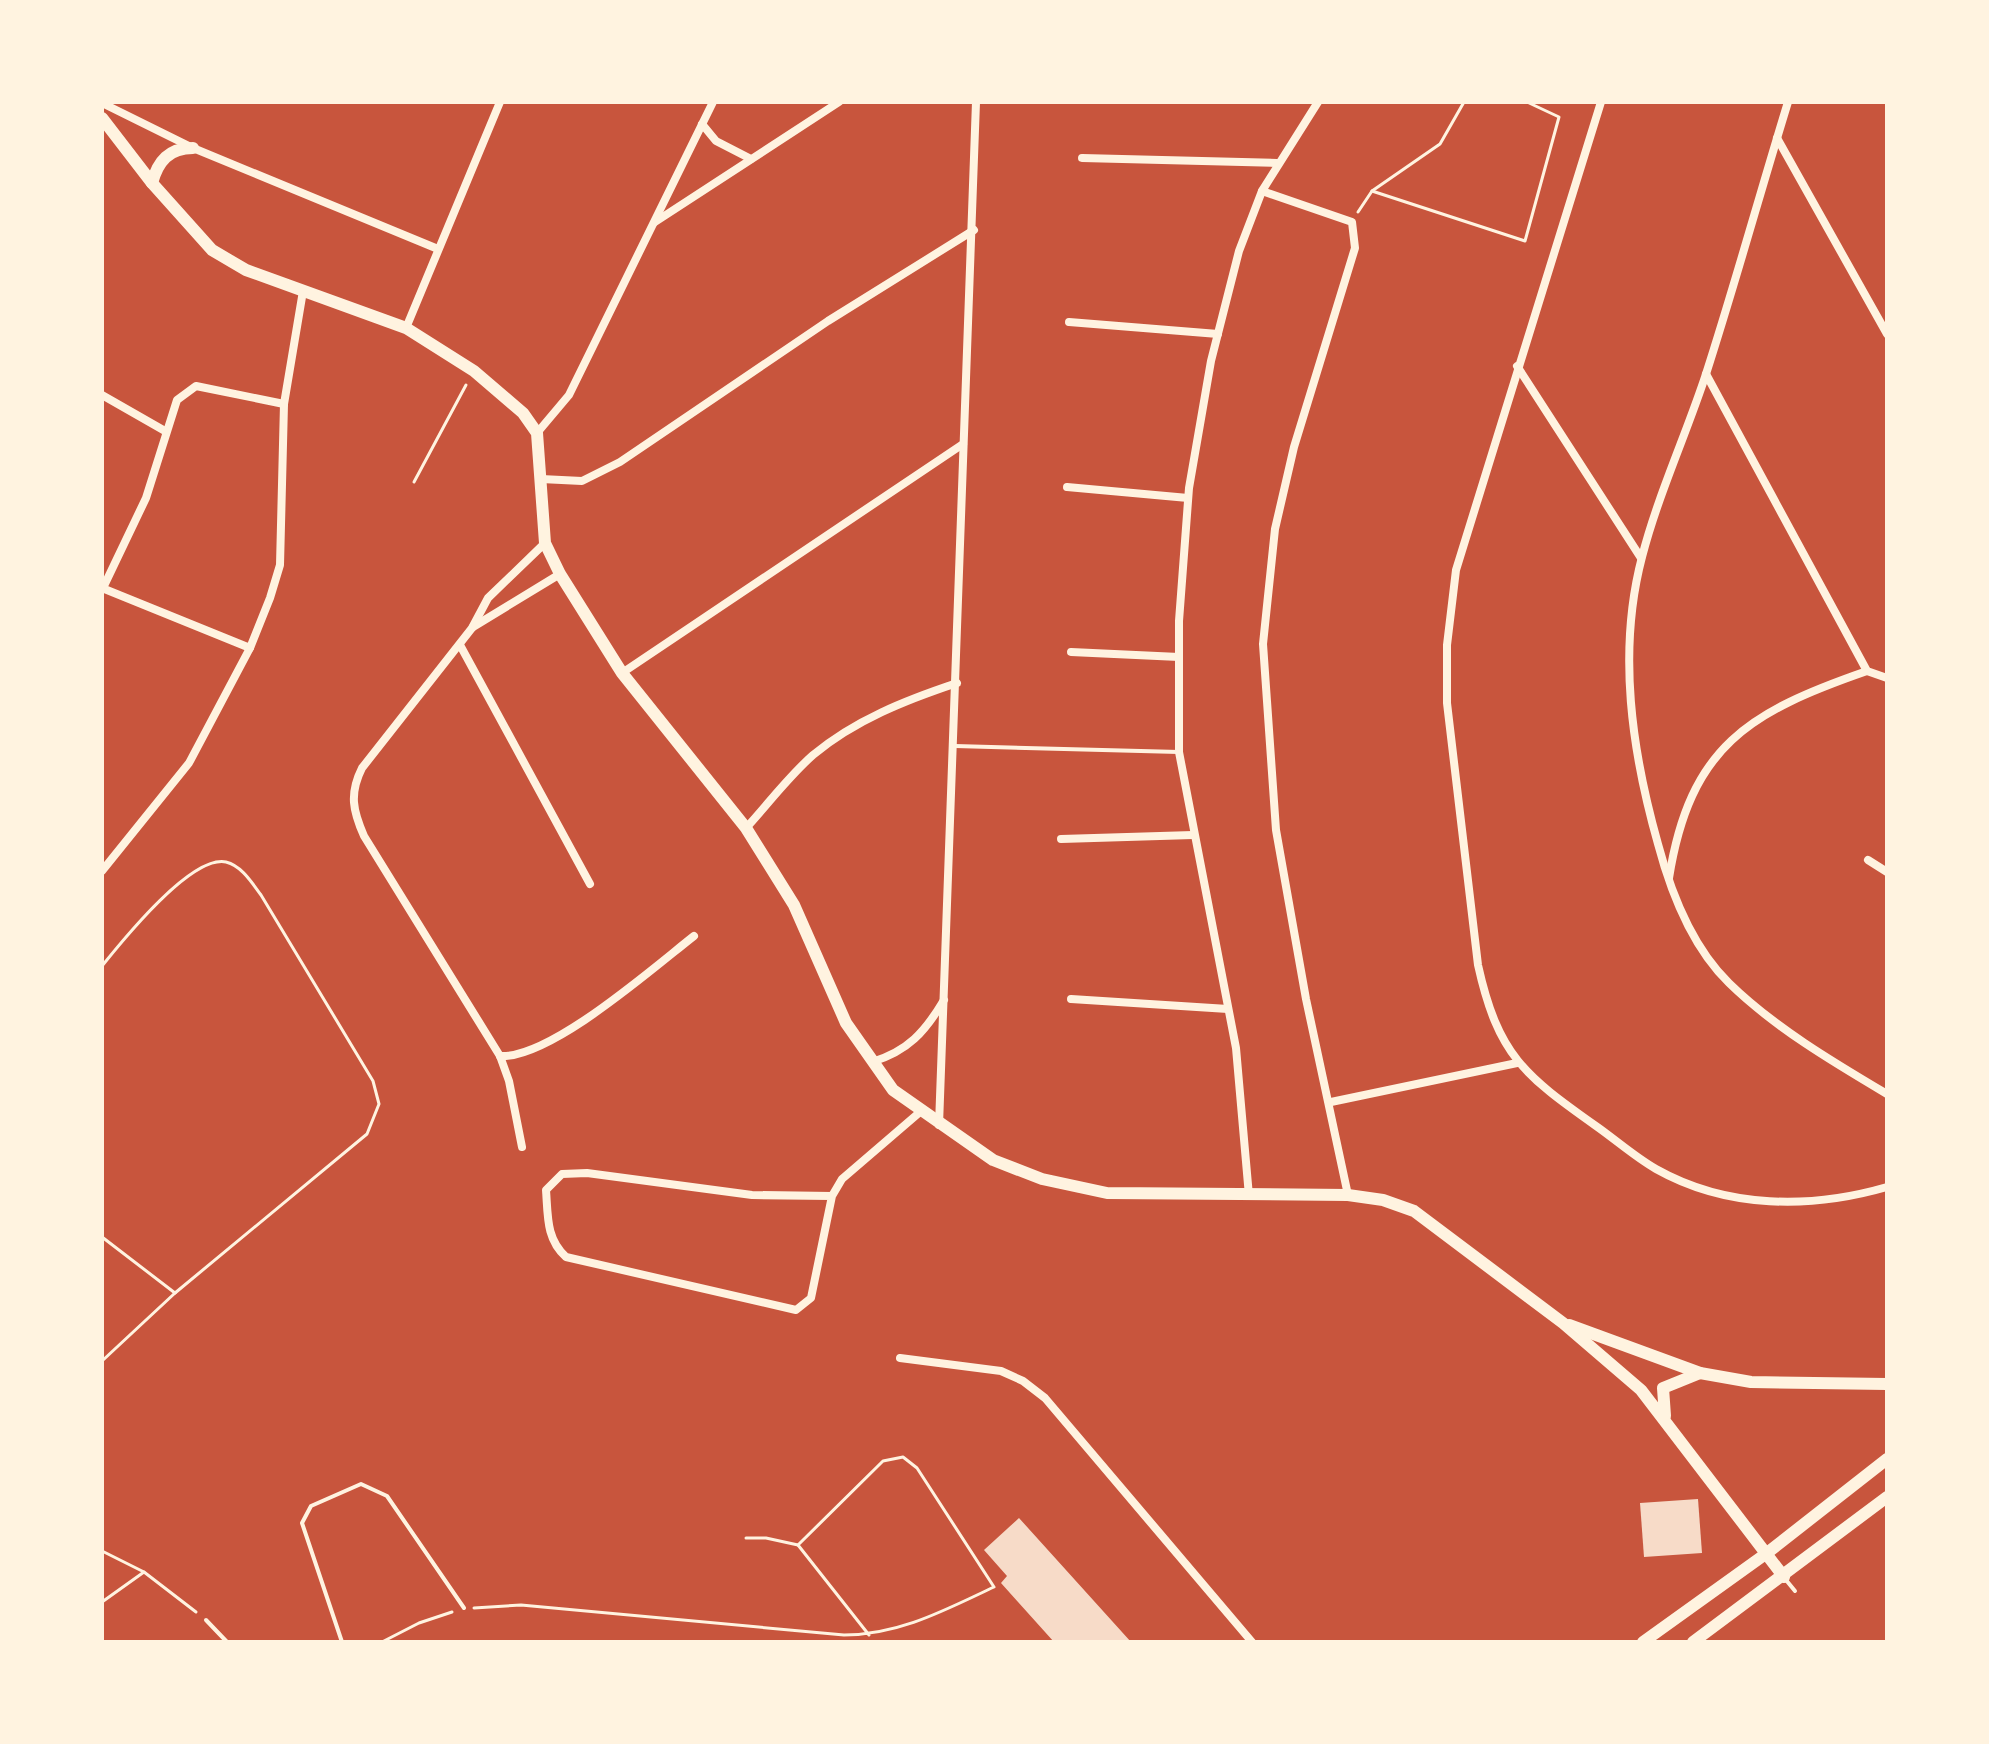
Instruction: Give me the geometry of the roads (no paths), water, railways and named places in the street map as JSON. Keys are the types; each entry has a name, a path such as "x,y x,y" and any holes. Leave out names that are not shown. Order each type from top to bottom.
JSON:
{"main road":[{"path":"102,118 152,183 212,250 246,270 406,328 474,371 523,413 537,433 545,543 560,574 622,673 746,828 794,905 846,1023 871,1063 893,1090 939,1126 993,1160 1042,1179 1107,1193 1348,1195 1383,1200 1414,1211 1563,1323 1641,1390 1784,1577"},
{"path":"152,183 162,159 177,150 193,148"},
{"path":"1563,1323 1700,1373 1751,1382 1886,1384"},
{"path":"1669,1424 1661,1401 1663,1388 1700,1373"},
{"path":"1643,1642 1767,1553 1887,1459"},
{"path":"1693,1642 1784,1577 1887,1497"}],"street":[{"path":"406,328 500,102"},
{"path":"537,433 569,395 713,102"},
{"path":"653,223 839,102"},
{"path":"939,1126 955,746 963,444 974,230 976,102"},
{"path":"1249,1196 1236,1048 1179,752 1179,657 1188,498 1218,334 1239,251 1262,191 1318,102"},
{"path":"1601,102 1456,570 1447,645 1447,703 1478,965 1495,1024 1517,1063 1543,1088 1656,1169 1696,1187 1782,1204 1857,1196 1887,1187"},
{"path":"1788,102 1706,374 1641,558 1630,635 1630,710 1641,784 1668,882 1696,940 1727,982 1773,1020 1887,1094"},
{"path":"102,103 193,148 438,249"},
{"path":"702,124 726,148 751,159"},
{"path":"1777,138 1887,334"},
{"path":"1082,158 1277,163"},
{"path":"1262,191 1352,222 1355,248 1294,447 1275,529 1263,644 1276,830 1306,999 1331,1102 1348,1195"},
{"path":"541,479 582,481 611,468 828,321 974,230"},
{"path":"102,871 189,763 250,648 280,565 284,404 303,291"},
{"path":"1069,322 1218,334"},
{"path":"1517,366 1641,558"},
{"path":"1706,374 1867,671"},
{"path":"250,648 103,588 146,498 177,400 196,386 284,404"},
{"path":"102,395 165,431"},
{"path":"622,673 963,444"},
{"path":"1067,487 1188,498"},
{"path":"522,1147 513,1096 500,1056 364,836 354,812 352,787 362,768 460,645 488,598 545,543"},
{"path":"472,628 560,574"},
{"path":"460,645 590,884"},
{"path":"1071,652 1179,657"},
{"path":"1668,882 1684,816 1700,776 1721,748 1752,721 1807,692 1867,671 1887,678"},
{"path":"746,828 813,755 856,725 911,698 957,683"},
{"path":"1061,839 1193,835"},
{"path":"1868,860 1887,872"},
{"path":"500,1056 514,1056 544,1044 603,1006 694,936"},
{"path":"1071,999 1228,1009"},
{"path":"871,1063 902,1050 917,1039 944,1000"},
{"path":"1331,1102 1517,1063"},
{"path":"832,1196 752,1195 587,1173 562,1174 546,1190 549,1234 566,1257 783,1310 796,1310 811,1298 832,1196 842,1179 920,1112"},
{"path":"900,1358 1001,1371 1023,1381 1045,1398 1252,1642"}],"lane":[{"path":"955,746 1179,752"},
{"path":"342,1642 302,1523 311,1506 361,1484 387,1496 464,1608"},
{"path":"1784,1577 1795,1591"},
{"path":"206,1620 227,1642"}]}
